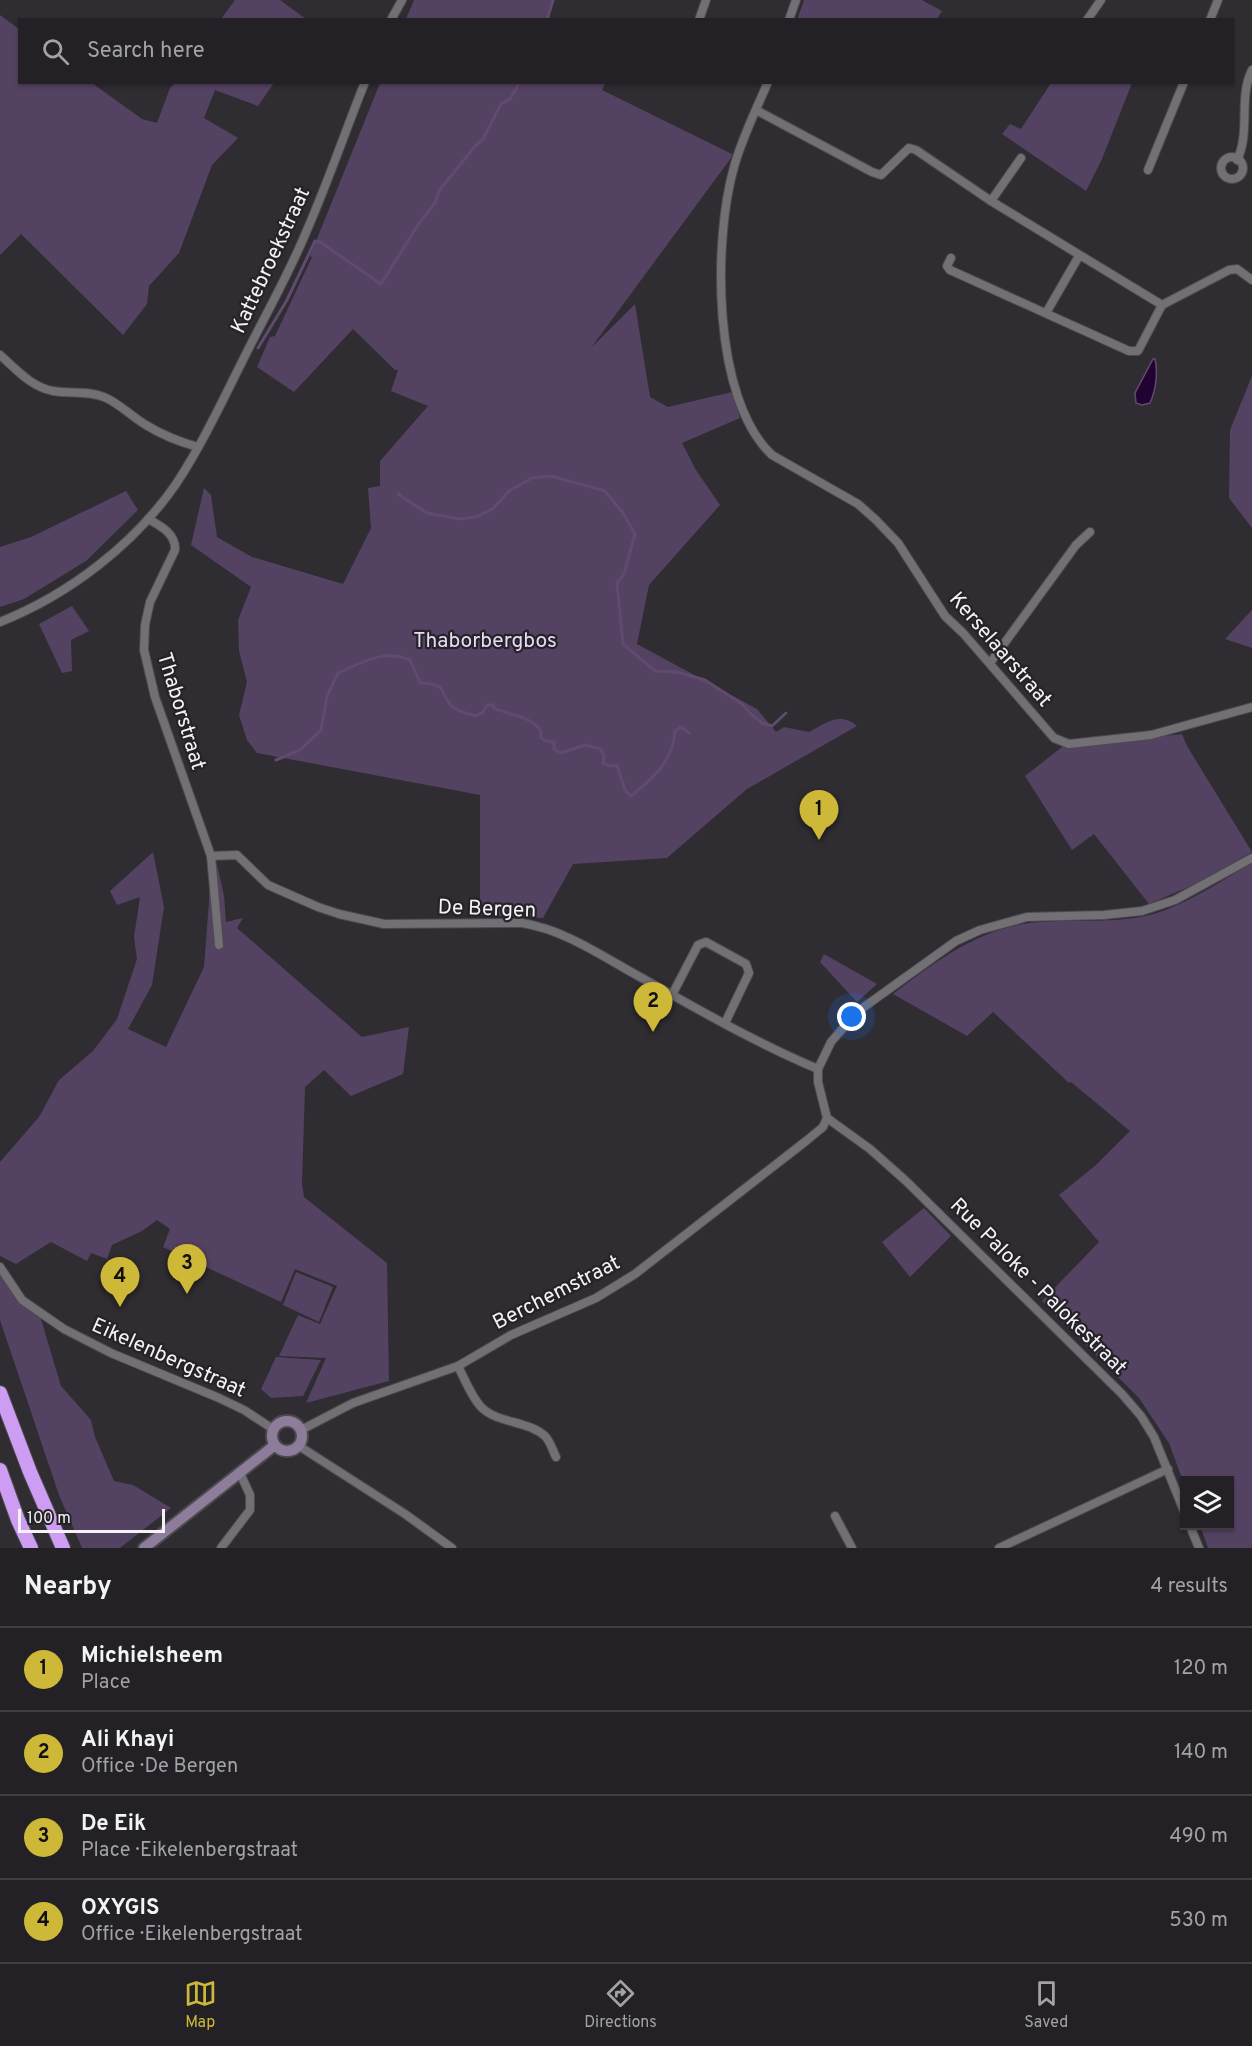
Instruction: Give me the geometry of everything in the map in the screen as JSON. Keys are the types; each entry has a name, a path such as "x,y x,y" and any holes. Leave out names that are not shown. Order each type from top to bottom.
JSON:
{"highway":[{"path":"0,1393 30,1472 63,1548"},
{"path":"0,1470 18,1520 32,1548"}],"street":[{"path":"392,18 402,0"},
{"path":"700,18 706,0"},
{"path":"790,18 796,0"},
{"path":"1088,18 1101,0"},
{"path":"1211,18 1218,0"},
{"path":"1238,160 1242,150 1246,85 1252,70"},
{"name":"Kattebroekstraat","path":"0,622 32,608 63,590 102,562 148,519 174,486 205,435 307,232 363,84"},
{"name":"Kerselaarstraat","path":"767,84 734,168 725,214 721,266 725,334 737,394 747,421 760,444 772,455 858,504 876,520 898,543 945,616 990,663 1054,738 1069,744 1151,735 1252,707"},
{"path":"1148,170 1183,84"},
{"path":"756,110 881,175 909,148 916,150 991,201 1162,305"},
{"path":"991,201 1021,158"},
{"path":"1046,313 1079,256"},
{"path":"951,258 947,266 950,270 1129,351 1138,351 1162,305 1229,270 1237,269 1252,280"},
{"path":"0,355 32,384 53,391 82,392 106,397 146,425 181,442 198,447"},
{"name":"Thaborstraat","path":"148,519 168,531 175,542 175,550 150,602 144,650 155,697 211,856"},
{"path":"990,663 1076,545 1090,531"},
{"name":"De Bergen","path":"211,856 237,855 268,885 318,907 384,924 522,923 542,927 579,943 725,1023 818,1069"},
{"path":"211,856 219,945"},
{"path":"826,1118 818,1083 818,1069 831,1042 857,1012 956,941 980,930 1027,917 1104,915 1142,911 1176,900 1252,858"},
{"path":"672,995 698,945 706,942 746,964 749,973 725,1023"},
{"name":"Berchemstraat","path":"301,1430 353,1403 458,1366 511,1335 596,1298 635,1274 806,1142 823,1127 826,1118"},
{"name":"Rue Paloke - Palokestraat","path":"826,1118 870,1149 914,1188 1122,1394 1141,1416 1154,1437 1180,1499"},
{"name":"Eikelenbergstraat","path":"0,1267 22,1300 64,1329 111,1353 219,1398 244,1410 273,1429"},
{"path":"458,1366 482,1408 494,1416 530,1427 547,1437 556,1457"},
{"path":"283,1421 294,1423 301,1430 303,1437 299,1446 290,1451 282,1451 275,1445 273,1429 283,1421"},
{"path":"144,1548 275,1445"},
{"path":"299,1446 405,1514 452,1548"},
{"path":"999,1548 1168,1469"},
{"path":"221,1548 249,1510 250,1495 240,1473"},
{"path":"834,1516 852,1548"},
{"path":"1192,1530 1199,1548"}],"green space":[{"path":"235,0 280,0 305,18 222,18"},
{"path":"414,0 555,0 546,18 406,18"},
{"path":"804,0 922,0 942,11 938,18 798,18"},
{"path":"0,15 18,28 18,84 93,84 142,119 157,123 170,88 174,84 273,84 258,106 215,90 204,118 238,138 212,165 179,253 149,286 147,304 123,335 21,234 0,255"},
{"name":"Thaborbergbos","path":"380,84 605,84 602,90 732,154 591,348 635,304 650,397 668,407 732,392 740,418 682,443 696,470 720,505 649,585 637,644 757,709 776,732 784,727 809,732 827,722 839,719 845,719 857,726 747,789 667,858 573,864 543,918 480,915 480,795 257,753 247,740 239,715 247,682 239,651 238,620 251,587 191,545 204,488 211,495 217,537 252,557 343,584 371,528 368,488 380,486 380,461 428,406 391,391 398,370 395,370 353,329 294,392 257,367 270,337 275,336 312,257 310,256"},
{"path":"1050,84 1132,84 1102,159 1086,191 1002,134 1010,124 1021,129"},
{"path":"1252,376 1252,528 1229,498 1230,430"},
{"path":"126,491 138,510 86,561 24,599 0,607 0,547 31,537"},
{"path":"72,606 89,631 71,640 72,671 62,673 39,624"},
{"path":"1252,610 1252,648 1225,639"},
{"path":"1182,734 1187,746 1252,852 1193,885 1149,904 1094,834 1072,850 1025,776 1062,747"},
{"path":"153,852 164,907 152,985 128,1029 166,1047 204,967 209,902 209,864 217,864 224,896 226,922 243,918 237,928 362,1037 409,1027 403,1074 351,1096 324,1070 305,1087 302,1184 304,1197 387,1263 389,1381 306,1403 326,1358 279,1356 298,1315 320,1324 337,1286 295,1269 281,1302 163,1247 170,1229 157,1220 142,1231 112,1245 107,1259 91,1253 87,1261 51,1242 16,1264 0,1256 0,1162 39,1117 59,1080 93,1051 117,1019 137,959 134,937 140,897 117,905 110,891"},
{"path":"1252,863 1252,1548 1208,1548 1201,1530 1234,1530 1234,1476 1181,1476 1169,1443 1139,1398 1042,1301 1099,1242 1059,1195 1096,1165 1130,1131 1071,1082 1069,1083 993,1012 967,1036 893,994 940,959 992,932 1030,923 1124,919 1154,914 1192,898"},
{"path":"824,954 877,984 857,1002 820,962"},
{"path":"924,1208 951,1236 910,1277 882,1242"},
{"path":"0,1272 40,1316 61,1386 91,1420 95,1437 114,1481 133,1485 171,1508 120,1548 82,1548 59,1495 0,1320"},
{"path":"296,1272 333,1287 319,1322 283,1305"},
{"path":"276,1357 321,1360 303,1396 271,1398 261,1389"}],"shaded area":[{"path":"1155,359 1156,370 1154,393 1150,403 1142,405 1136,403 1135,393"}],"waterway":[{"path":"548,18 553,0"},
{"path":"258,348 287,300 315,241 320,242 381,284 436,201 439,191 483,139 501,104 510,99 519,84"},
{"path":"398,494 427,513 460,519 476,517 494,508 509,491 532,478 551,476 605,491 623,513 635,534 624,574 617,583 623,644 655,671 677,672 705,680 742,704 762,723 772,726 786,713"},
{"path":"276,760 300,750 321,730 327,696 338,673 382,656 410,660 420,683 440,687 448,702 461,712 476,716 483,712 487,705 493,705 500,711 531,722 541,731 541,738 554,742 554,749 561,753 585,745 601,749 604,756 603,763 610,766 617,765 625,790 631,796 654,776 666,760 675,731 681,727 689,733"}],"place":[{"name":"Michielsheem","path":"819,840"},
{"name":"Ali Khayi","path":"653,1032"},
{"name":"De Eik","path":"187,1294"},
{"name":"OXYGIS","path":"120,1307"}]}
